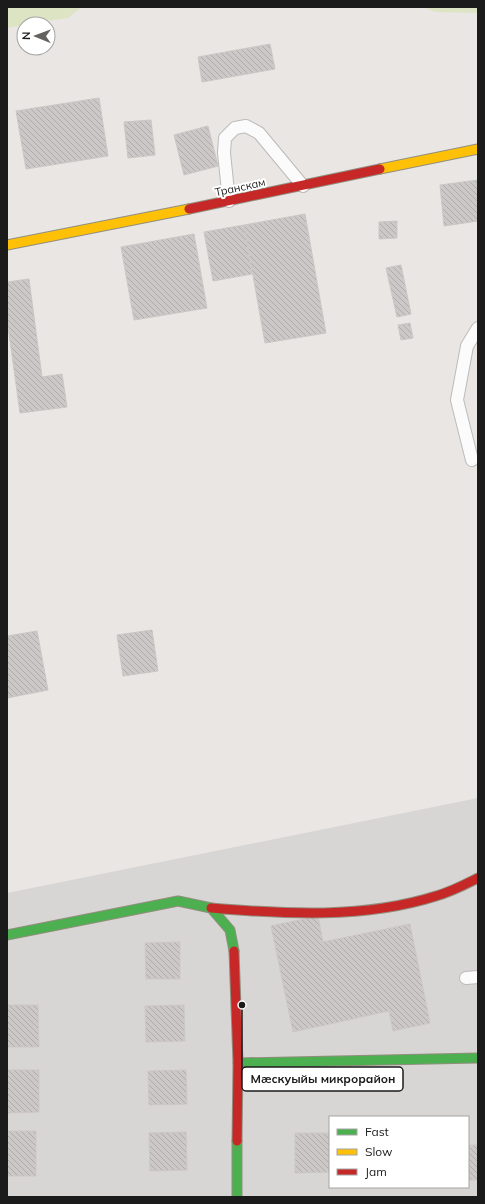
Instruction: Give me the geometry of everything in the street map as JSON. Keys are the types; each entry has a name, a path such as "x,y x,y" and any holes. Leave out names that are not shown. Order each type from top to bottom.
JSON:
{"main road":[{"name":"Транскам","path":"7,244 229,201 478,149"},
{"path":"7,935 178,901 211,908 272,914 346,912 431,898 478,878"},
{"path":"211,908 230,930 234,950 238,1063 237,1197"},
{"path":"238,1063 478,1058"}],"lane":[{"path":"229,201 224,153 225,138 235,128 246,126 259,133 303,186"},
{"path":"472,460 457,400 467,346 478,328"},
{"path":"466,978 478,977"}],"shaded area":[{"path":"478,798 478,1197 7,1197 7,893"}],"green space":[{"path":"7,7 81,7 68,18 56,20 56,16 16,16 16,26 7,28"},
{"path":"422,7 478,7 478,13 436,12"}],"building":[{"path":"270,44 275,69 202,82 198,57"},
{"path":"99,98 108,156 26,169 16,111"},
{"path":"151,120 155,155 128,158 124,122"},
{"path":"208,126 218,166 184,175 174,135"},
{"path":"478,180 478,221 444,226 440,185"},
{"path":"305,214 326,333 265,343 244,225"},
{"path":"397,221 397,238 379,239 379,222"},
{"path":"244,225 252,274 213,281 204,232"},
{"path":"194,234 207,308 134,320 121,247"},
{"path":"401,265 411,314 397,317 386,268"},
{"path":"29,279 42,377 62,374 67,407 20,413 7,319 7,282"},
{"path":"410,323 413,338 401,340 398,325"},
{"path":"152,630 158,671 123,676 117,635"},
{"path":"37,631 48,690 7,698 7,636"},
{"path":"318,916 323,942 410,924 430,1023 393,1031 389,1011 293,1032 271,926"},
{"path":"180,942 180,979 146,979 145,943"},
{"path":"7,1005 38,1005 39,1047 7,1047"},
{"path":"184,1005 185,1041 146,1042 145,1006"},
{"path":"7,1070 39,1070 39,1112 7,1113"},
{"path":"186,1070 187,1104 149,1105 148,1071"},
{"path":"7,1131 36,1131 36,1176 7,1176"},
{"path":"186,1132 187,1170 150,1171 149,1133"},
{"path":"295,1133 329,1133 329,1172 295,1173"},
{"path":"469,1145 478,1145 478,1180 469,1180"}],"traffic: fast":[{"path":"7,935 178,901 211,908 230,930 234,951"},
{"path":"238,1063 478,1058"},
{"path":"237,1141 237,1197"}],"traffic: slow":[{"path":"380,169 478,149"},
{"path":"7,245 189,209"}],"traffic: jam":[{"path":"189,209 380,169"},
{"path":"211,908 296,913 324,913 381,908 409,903 442,894 478,878"},
{"path":"234,951 238,1063 237,1141"}],"place":[{"name":"Мæскуыйы микрорайон","path":"242,1005"}]}
